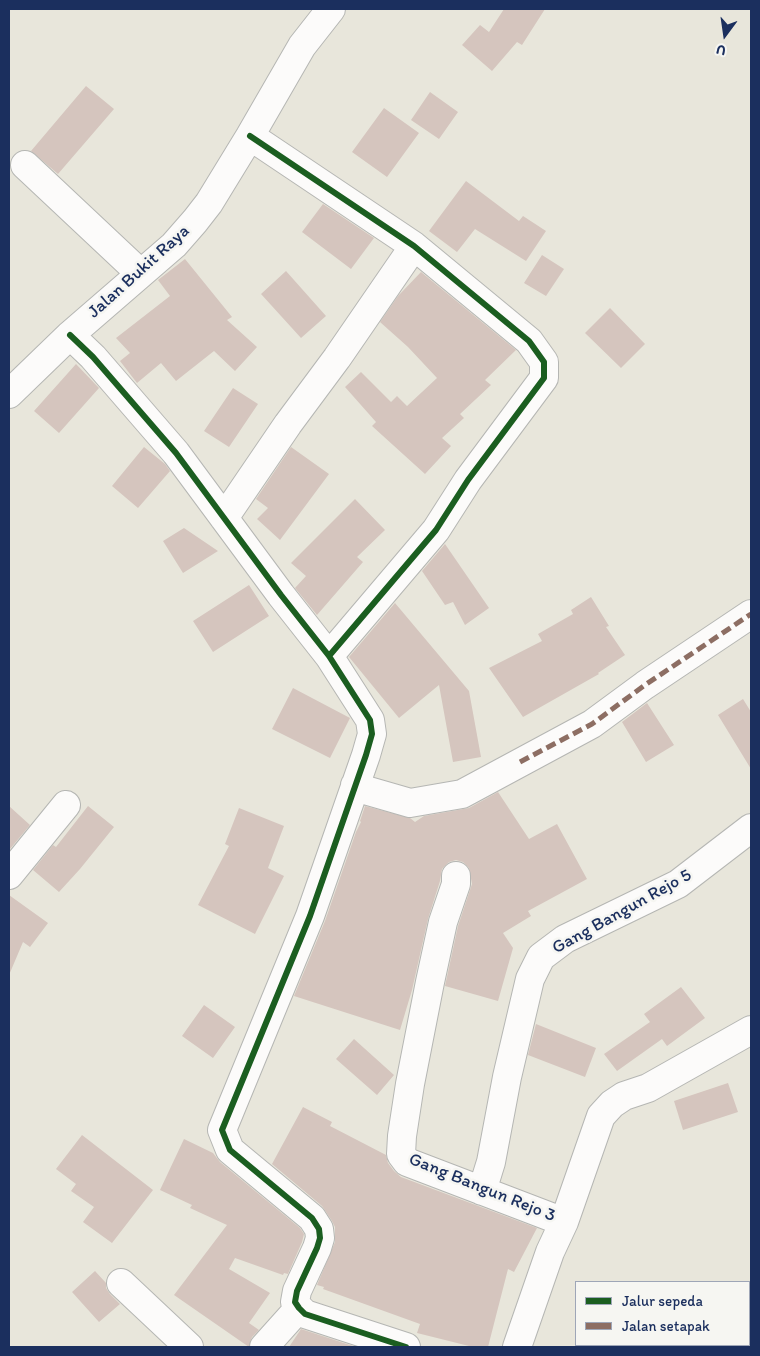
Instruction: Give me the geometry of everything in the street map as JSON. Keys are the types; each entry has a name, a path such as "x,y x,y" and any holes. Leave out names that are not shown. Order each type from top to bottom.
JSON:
{"street":[{"name":"Jalan Bukit Raya","path":"9,394 70,336 174,245 195,221 209,203 250,136 302,46 331,9"},
{"path":"250,136 414,246 529,342 544,362 544,378 468,480 436,530 329,656"},
{"path":"25,165 140,273"},
{"path":"224,518 414,246"},
{"path":"70,336 93,357 176,453 329,656 370,720 372,734 310,916 222,1130 230,1150 312,1218 319,1229 319,1243 297,1291 295,1302 299,1308 305,1314 406,1347"},
{"path":"355,785 365,790 410,803 462,794 592,724 645,685 751,614"},
{"path":"9,875 66,805"},
{"name":"Gang Bangun Rejo 5","path":"482,1191 491,1162 507,1077 530,979 541,958 565,939 678,884 751,828"},
{"name":"Gang Bangun Rejo 3","path":"456,876 456,884 444,922 428,991 410,1084 401,1154 407,1162 564,1222 550,1252 517,1347"},
{"path":"564,1222 601,1116 612,1104 624,1096 648,1088 751,1030"},
{"path":"121,1283 190,1347"},
{"path":"264,1347 299,1308"}],"building":[{"path":"504,9 545,9 522,45 517,42 492,71 462,45 480,25 489,32"},
{"path":"86,86 114,109 58,174 31,151"},
{"path":"430,92 458,112 439,139 411,120"},
{"path":"384,108 419,133 387,177 352,152"},
{"path":"466,181 519,221 523,216 546,231 526,261 475,229 457,252 429,231"},
{"path":"323,204 374,238 351,269 302,232"},
{"path":"542,255 564,269 546,296 524,283"},
{"path":"185,259 232,317 227,320 257,347 235,371 214,351 176,381 161,363 137,383 120,361 130,353 116,338 170,296 158,280"},
{"path":"286,271 326,316 301,338 261,294"},
{"path":"421,272 516,350 485,380 491,385 460,414 464,418 442,438 451,446 425,474 372,426 376,422 345,387 361,372 391,402 397,396 407,406 437,378 408,347 380,322 398,296"},
{"path":"610,308 645,344 621,368 585,333"},
{"path":"76,364 99,388 59,433 34,411"},
{"path":"233,388 258,404 229,447 204,431"},
{"path":"144,447 165,464 170,471 138,508 112,486"},
{"path":"291,447 329,474 280,540 257,519 268,508 256,499"},
{"path":"355,499 385,530 357,557 363,562 317,615 295,588 306,576 291,563"},
{"path":"184,528 218,551 183,573 163,541"},
{"path":"445,544 489,608 465,625 453,602 445,605 422,571"},
{"path":"249,585 269,616 213,652 193,621"},
{"path":"591,597 609,626 606,627 625,655 599,674 523,717 489,668 542,641 538,634 573,614 571,610"},
{"path":"395,603 469,691 481,757 453,762 439,685 399,718 349,657"},
{"path":"293,688 350,718 330,758 272,729"},
{"path":"743,699 751,712 751,769 718,715"},
{"path":"647,703 674,745 646,762 622,722"},
{"path":"498,792 529,839 557,824 587,879 528,911 531,916 503,933 513,948 498,1001 445,986 458,926 472,884 469,868 463,862 456,860 449,862 442,869 428,919 412,990 400,1030 294,996 325,921 365,806 410,818 415,822 424,816 469,808"},
{"path":"9,806 30,825 10,849 9,848"},
{"path":"88,806 114,827 59,892 33,870 53,845 56,847"},
{"path":"239,808 284,826 268,868 284,876 255,934 198,905 229,846 225,844"},
{"path":"9,895 48,923 30,947 23,942 9,975"},
{"path":"681,987 705,1018 667,1046 662,1039 617,1071 604,1054 650,1022 644,1014"},
{"path":"204,1005 235,1027 213,1058 182,1036"},
{"path":"536,1024 596,1048 585,1077 528,1055"},
{"path":"354,1039 394,1075 377,1095 336,1059"},
{"path":"728,1083 738,1112 683,1130 674,1101"},
{"path":"303,1107 332,1122 330,1126 386,1155 388,1163 401,1177 537,1228 514,1272 508,1269 488,1347 473,1347 417,1333 420,1324 323,1289 324,1287 317,1285 335,1242 335,1227 322,1206 272,1164"},
{"path":"82,1135 153,1190 112,1243 83,1222 94,1207 71,1191 76,1184 56,1169"},
{"path":"184,1139 213,1153 220,1162 300,1228 304,1234 288,1274 284,1273 283,1275 235,1258 229,1269 270,1293 249,1323 259,1330 252,1337 249,1347 174,1295 227,1225 190,1208 192,1205 160,1190"},
{"path":"95,1271 106,1283 106,1288 110,1294 120,1304 99,1322 72,1292"},
{"path":"301,1329 356,1347 289,1347"}],"marked path":[{"path":"520,762 592,724 645,685 751,614"}],"cycle path":[{"path":"250,136 414,246 529,341 544,362 544,378 468,480 436,530 329,656"},
{"path":"70,335 93,357 176,453 281,595 329,656 370,720 372,734 366,755 310,916 222,1130 230,1150 312,1218 319,1229 320,1238 317,1248 297,1291 295,1302 299,1308 305,1314 406,1347"}]}
